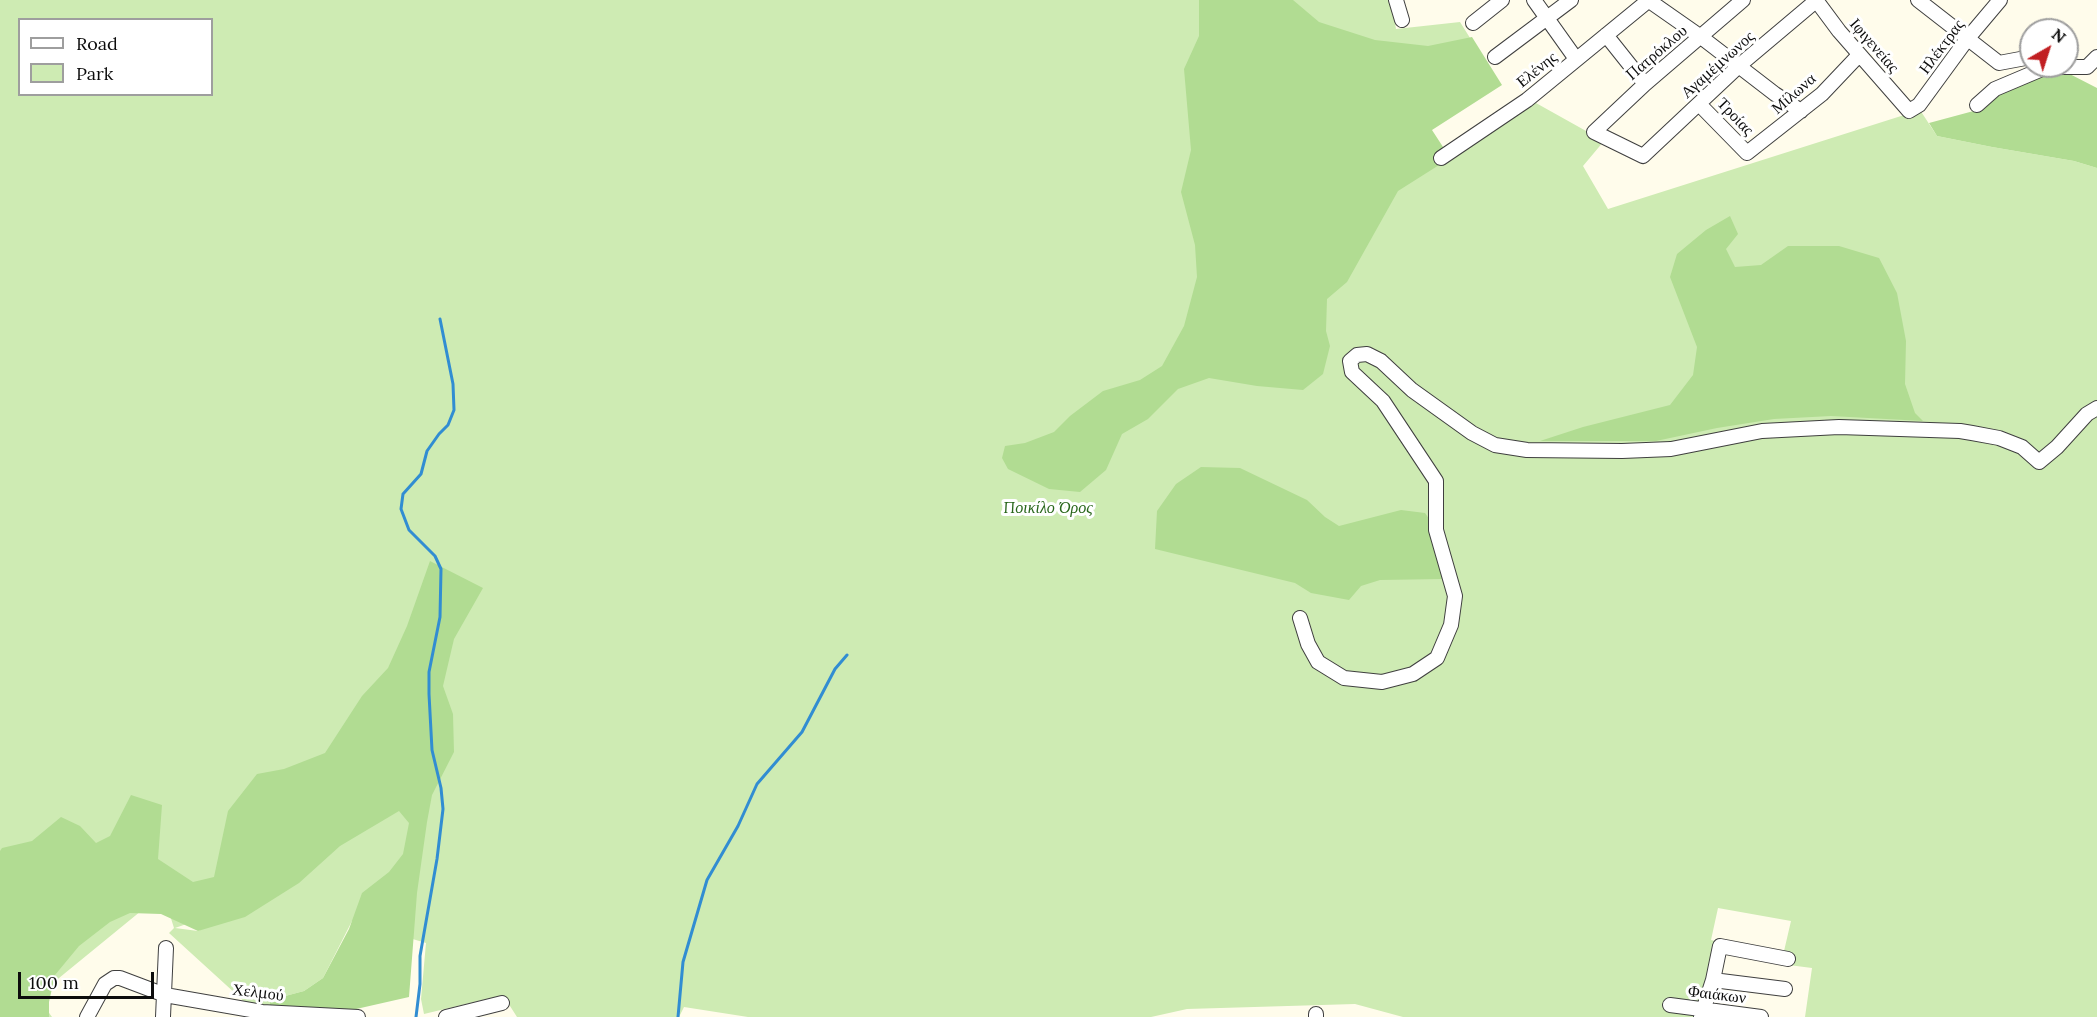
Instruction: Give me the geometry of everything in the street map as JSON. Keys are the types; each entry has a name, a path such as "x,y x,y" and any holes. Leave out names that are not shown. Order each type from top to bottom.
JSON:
{"street":[{"path":"1396,0 1402,20"},
{"path":"1473,23 1502,0"},
{"path":"1534,0 1576,59"},
{"path":"1495,57 1571,0"},
{"path":"1649,0 1801,111"},
{"name":"Ελένης","path":"1441,158 1527,100 1649,0"},
{"name":"Πατρόκλου","path":"1642,156 1594,132 1645,84 1743,0"},
{"name":"Ιφιγενείας","path":"1816,0 1859,55 1909,111"},
{"name":"Αγαμέμνωνος","path":"1642,156 1738,67 1816,0"},
{"path":"1918,0 1999,63 2019,59"},
{"name":"Ηλέκτρας","path":"1909,111 1919,105 1968,38 2000,0"},
{"path":"1606,35 1645,84"},
{"name":"Μίλωνα","path":"1747,153 1822,94 1859,55"},
{"path":"2079,67 2087,67 2097,57"},
{"path":"1977,105 1995,89 2021,78"},
{"name":"Τροίας","path":"1699,104 1747,153"},
{"path":"1300,618 1308,644 1318,662 1344,678 1382,682 1413,674 1437,657 1451,625 1455,596 1436,530 1436,481 1383,401 1352,372 1350,361 1357,355 1367,354 1381,361 1412,390 1472,433 1495,445 1527,450 1671,449 1761,431 1839,427 1966,432 1999,438 2022,447 2039,462 2057,447 2087,414 2097,408"},
{"path":"1702,1013 1713,980 1720,946 1788,960"},
{"path":"163,1017 166,948"},
{"name":"Χελμού","path":"87,1017 105,984 114,978 165,994 262,1015 357,1017"},
{"path":"1713,980 1785,989"},
{"path":"446,1017 502,1003"},
{"name":"Φαιάκων","path":"1670,1005 1702,1013 1761,1017"}],"green space":[{"name":"Ποικίλο Όρος","path":"0,0 1391,0 1396,29 1460,22 1499,84 1429,129 1446,157 1527,98 1604,141 1583,166 1608,209 1920,110 1937,136 2074,161 2097,168 2097,1017 1805,1017 1812,968 1781,964 1791,921 1718,908 1711,940 1719,942 1698,1017 1403,1017 1355,1004 1187,1009 1151,1017 748,1017 684,1007 679,1017 517,1017 503,995 424,1014 421,999 426,943 352,921 323,978 304,991 270,1000 269,1010 248,1005 169,933 174,928 163,893 37,996 52,1017 0,1017","holes":["267,896 198,931 175,928"]},
{"path":"1199,0 1293,0 1319,22 1375,40 1428,46 1472,37 1502,85 1432,130 1445,150 1447,160 1398,191 1347,282 1327,299 1326,331 1330,346 1323,374 1303,390 1257,386 1209,378 1178,389 1148,419 1122,434 1106,470 1080,492 1049,489 1008,469 1002,458 1005,446 1025,443 1054,432 1070,416 1103,391 1140,380 1162,366 1184,326 1197,277 1195,245 1181,192 1191,150 1184,69 1199,36"},
{"path":"2036,78 2078,78 2097,88 2097,168 2074,161 1937,136 1929,123 1981,109 1995,93"},
{"path":"1730,216 1738,234 1726,249 1735,267 1761,265 1788,246 1839,246 1879,258 1897,293 1906,341 1905,384 1915,413 1923,421 1831,416 1774,419 1656,441 1540,441 1583,427 1670,405 1693,375 1697,347 1670,277 1677,254 1706,230"},
{"path":"1201,467 1240,468 1307,500 1325,517 1339,526 1401,510 1425,513 1432,523 1444,579 1380,580 1361,586 1349,600 1311,593 1295,583 1155,549 1157,511 1176,484"},
{"path":"430,561 483,588 454,639 443,686 453,714 454,752 432,795 427,822 417,893 409,997 343,1012 269,1010 270,1000 304,991 323,978 349,929 362,893 389,872 403,854 409,823 399,811 340,846 299,883 245,917 198,931 161,914 130,913 110,922 79,946 55,975 49,1002 49,1017 0,1017 0,851 2,848 32,841 61,817 80,826 96,843 110,836 131,795 162,805 158,859 193,882 214,877 228,811 257,774 284,769 325,753 362,696 388,668 407,626"}],"waterway":[{"path":"416,1017 420,984 420,956 437,859 443,809 441,788 432,750 429,694 429,672 440,617 441,569 435,556 409,530 401,509 403,494 421,474 427,451 448,425 454,410 453,384 440,319"},
{"path":"678,1017 683,962 707,880 738,826 757,784 802,732 835,669 847,655"}]}
